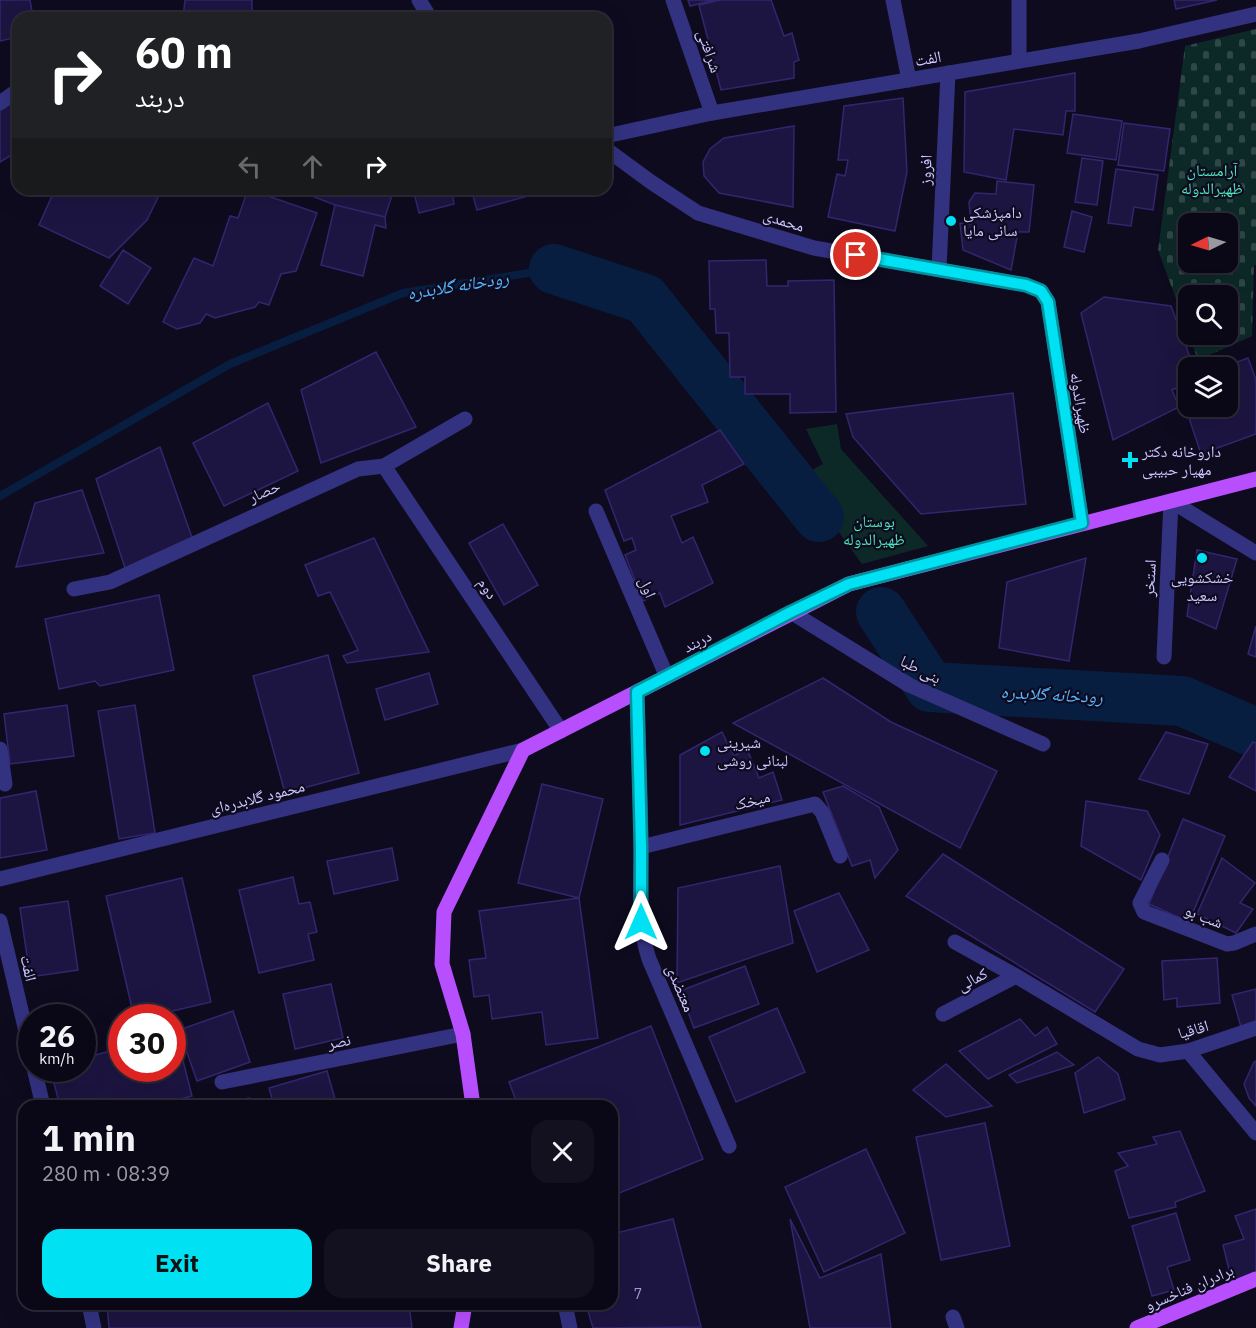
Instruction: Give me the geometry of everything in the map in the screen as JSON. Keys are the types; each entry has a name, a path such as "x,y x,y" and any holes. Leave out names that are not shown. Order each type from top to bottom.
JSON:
{"main road":[{"name":"دربند","path":"523,750 849,584 1256,479"},
{"path":"474,1100 463,1034 442,964 444,912 523,750"},
{"name":"برادران فناخسرو","path":"1137,1328 1256,1279"},
{"path":"460,1328 464,1310"}],"street":[{"name":"شرافتی","path":"673,0 712,113"},
{"path":"893,0 909,80"},
{"path":"1019,0 1019,61"},
{"name":"الفت","path":"612,135 712,113 1140,41 1256,14"},
{"name":"افروز","path":"939,269 948,73"},
{"name":"محمدی","path":"612,153 698,213 814,248 1026,285 1041,291"},
{"name":"ظهیرالدوله","path":"1041,291 1048,302 1082,523"},
{"name":"حصار","path":"74,589 110,582 358,468 384,466 465,419"},
{"name":"دوم","path":"384,466 561,731"},
{"path":"1171,501 1256,553"},
{"name":"استخر","path":"1164,657 1171,501"},
{"name":"اول","path":"596,511 667,677"},
{"name":"بنی طبا","path":"791,612 909,686 1043,744"},
{"name":"معتضدی","path":"637,692 643,943 729,1146"},
{"path":"0,749 5,784"},
{"name":"محمود گلابدره‌ای","path":"0,879 523,750"},
{"name":"میخک","path":"641,847 815,804 822,812 840,856"},
{"name":"شب بو","path":"1162,860 1140,903 1144,912 1227,944 1256,934"},
{"name":"الفت","path":"0,921 20,1004"},
{"path":"955,942 1016,976"},
{"name":"کمالی","path":"944,1014 1016,976"},
{"name":"اقاقیا","path":"1016,976 1138,1049 1160,1055 1188,1051 1256,1028"},
{"name":"نصر","path":"222,1082 463,1034"},
{"path":"1188,1051 1256,1133"},
{"path":"37,1082 42,1100"},
{"path":"90,1310 94,1328"},
{"path":"566,1310 570,1328"}],"green space":[{"name":"آرامستان ظهیرالدوله","path":"1256,29 1256,265 1254,265 1252,336 1238,342 1238,285 1178,285 1178,305 1158,250 1185,46"},
{"name":"آرامستان ظهیرالدوله","path":"1193,345 1232,345 1205,357 1197,357"},
{"name":"بوستان ظهیرالدوله","path":"837,424 841,449 928,546 862,564 799,477 823,464 806,429"}],"building":[{"path":"0,0 30,0 32,12 12,12 12,38 0,41"},
{"path":"185,0 252,0 253,12 184,12"},
{"path":"688,0 715,0 690,6"},
{"path":"720,0 771,0 784,36 792,33 799,60 794,62 794,78 721,90 699,5"},
{"path":"1174,0 1217,0 1176,9"},
{"path":"1075,73 1075,111 1066,111 1063,135 1014,129 1006,180 964,172 965,92"},
{"path":"903,98 907,172 895,231 828,217 837,174 845,176 848,160 838,160 844,106"},
{"path":"8,101 12,107 12,155 0,162 0,106"},
{"path":"1073,114 1122,121 1116,160 1067,153"},
{"path":"1124,123 1170,129 1164,171 1118,165"},
{"path":"794,126 793,207 719,193 704,176 703,162 710,149 724,138"},
{"path":"1082,158 1103,161 1097,205 1075,202"},
{"path":"1116,169 1158,175 1153,210 1134,207 1131,226 1108,223"},
{"path":"997,181 1034,185 1029,232 1018,232 1011,270 963,250 960,223 971,224 969,202 975,193 996,194"},
{"path":"52,195 159,195 147,220 109,258 39,225"},
{"path":"246,195 265,195 317,213 296,271 281,274 269,305 259,302 255,307 215,318 206,314 200,323 177,329 163,322 194,258 213,266 230,216 238,218"},
{"path":"309,195 392,195 385,217 335,205"},
{"path":"414,195 453,195 454,204 419,213"},
{"path":"473,195 531,195 477,210"},
{"path":"335,205 385,217 386,228 375,225 363,276 321,265"},
{"path":"1072,211 1092,217 1084,252 1064,247"},
{"path":"123,250 151,268 128,304 100,286"},
{"path":"766,260 767,286 788,286 788,281 834,280 836,412 790,413 790,394 745,394 745,377 730,377 729,333 716,333 715,309 710,309 709,261"},
{"path":"1104,297 1171,306 1178,325 1178,345 1185,345 1190,357 1178,357 1178,387 1172,390 1178,408 1113,440 1081,313"},
{"path":"376,352 416,427 321,463 301,390"},
{"path":"1248,358 1256,380 1256,434 1201,454 1189,417 1238,417 1238,362"},
{"path":"1013,393 1026,504 921,514 853,437 846,414"},
{"path":"268,403 298,471 224,506 193,443"},
{"path":"720,430 744,464 702,485 708,502 671,516 682,543 693,537 713,583 665,607 660,593 643,601 625,555 636,550 632,538 624,541 605,490"},
{"path":"160,447 194,543 125,568 96,479"},
{"path":"82,490 104,553 16,567 35,503"},
{"path":"503,524 538,585 504,605 469,543"},
{"path":"374,538 429,652 347,663 343,656 358,650 330,592 318,596 305,565"},
{"path":"1197,550 1237,559 1216,629 1187,616"},
{"path":"1086,558 1069,661 999,648 1007,582"},
{"path":"159,595 174,670 100,686 95,681 59,689 45,619"},
{"path":"1256,626 1256,657 1248,654"},
{"path":"328,655 359,773 285,793 253,676"},
{"path":"429,673 438,704 385,720 376,689"},
{"path":"823,678 891,722 997,771 960,848 733,723"},
{"path":"67,705 74,756 10,764 4,714"},
{"path":"135,705 155,833 119,839 98,711"},
{"path":"722,732 734,756 747,749 759,778 773,772 782,800 680,825 680,755"},
{"path":"1166,732 1208,744 1189,794 1139,779"},
{"path":"1253,742 1256,743 1256,791 1229,777"},
{"path":"542,784 603,799 579,898 518,883"},
{"path":"843,786 879,807 898,850 875,878 870,860 852,866 823,792"},
{"path":"36,791 47,850 0,858 0,798"},
{"path":"1086,801 1147,811 1160,835 1141,880 1081,846"},
{"path":"1183,819 1225,836 1189,922 1149,904"},
{"path":"392,848 398,880 334,894 327,861"},
{"path":"943,854 1124,969 1095,1012 906,896"},
{"path":"1222,858 1255,883 1240,903 1253,909 1236,933 1197,914"},
{"path":"780,866 793,943 677,983 678,888"},
{"path":"293,877 299,904 310,902 317,932 308,934 314,960 259,973 239,890"},
{"path":"182,878 211,1002 186,1008 186,1004 131,1004 106,896"},
{"path":"839,893 869,950 817,972 794,911"},
{"path":"579,898 598,1038 546,1045 542,1012 492,1019 489,995 474,997 469,960 486,958 479,911"},
{"path":"68,901 78,970 30,977 20,908"},
{"path":"1217,958 1220,1003 1177,1007 1177,998 1164,1000 1162,961"},
{"path":"745,966 759,1004 694,1028 680,991"},
{"path":"331,984 343,1038 295,1049 283,994"},
{"path":"1256,989 1256,1023 1241,1027 1232,995"},
{"path":"777,1008 805,1072 736,1102 709,1037"},
{"path":"233,1011 250,1062 197,1081 186,1050 186,1028"},
{"path":"1020,1019 1035,1036 1047,1027 1057,1044 988,1079 959,1051"},
{"path":"651,1026 703,1159 618,1194 618,1100 516,1100 509,1082"},
{"path":"108,1052 108,1082 186,1082 186,1072 192,1096 177,1100 58,1100 54,1082 96,1082 96,1055"},
{"path":"1057,1052 1074,1065 1017,1083 1009,1075"},
{"path":"1098,1057 1118,1074 1125,1099 1084,1113 1075,1073"},
{"path":"1256,1061 1256,1106 1249,1098 1244,1084"},
{"path":"946,1064 992,1106 946,1117 913,1090"},
{"path":"327,1071 335,1100 272,1100 269,1088"},
{"path":"985,1123 1010,1246 941,1260 916,1137"},
{"path":"1180,1131 1205,1191 1175,1202 1176,1207 1129,1218 1115,1171 1128,1166 1118,1153 1157,1144 1153,1137"},
{"path":"866,1149 905,1233 824,1272 785,1187"},
{"path":"1256,1209 1256,1272 1232,1282 1223,1245 1244,1239 1235,1216"},
{"path":"1176,1213 1190,1260 1167,1267 1174,1290 1152,1296 1132,1226"},
{"path":"673,1219 701,1327 593,1328 588,1310 618,1310 618,1233"},
{"path":"790,1219 820,1278 881,1254 891,1328 810,1328"},
{"path":"108,1310 410,1310 412,1328 109,1328"}],"waterway":[{"name":"رودخانه گلابدره","path":"0,496 230,364 403,293 554,269"},
{"name":"رودخانه گلابدره","path":"554,269 645,299 819,517"},
{"name":"رودخانه گلابدره","path":"881,612 930,687 1182,701 1256,733"}],"place":[{"name":"دامپزشکی سانی مایا","path":"951,221"},
{"name":"داروخانه دکتر مهیار حبیبی","path":"1130,460"},
{"name":"خشکشویی سعید","path":"1202,558"},
{"name":"شیرینی لبنانی روشی","path":"705,751"}],"route":[{"path":"641,922 637,692 849,584 1082,523 1048,302 1041,291 1026,285 856,255"}]}
